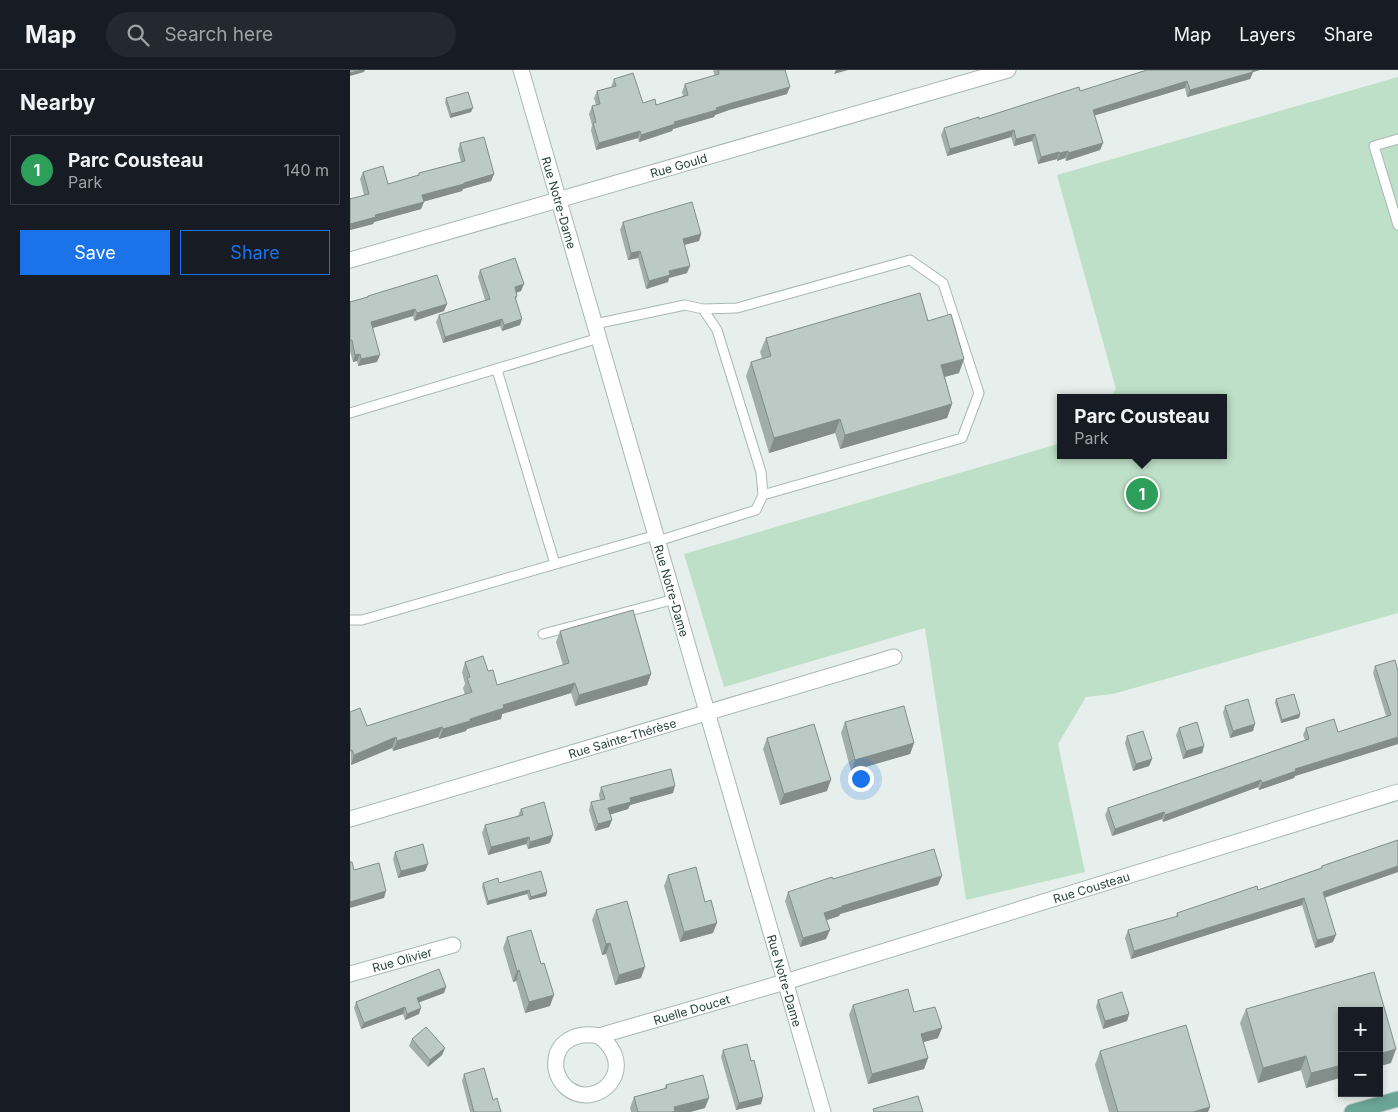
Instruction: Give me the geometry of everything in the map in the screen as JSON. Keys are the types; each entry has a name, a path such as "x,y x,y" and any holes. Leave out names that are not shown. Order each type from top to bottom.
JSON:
{"main road":[{"path":"1352,1112 1398,1099"}],"street":[{"name":"Rue Notre-Dame","path":"521,70 823,1112"},
{"name":"Rue Gould","path":"350,260 1008,70"},
{"name":"Rue Sainte-Thérèse","path":"350,819 894,657"},
{"name":"Rue Cousteau","path":"785,982 1398,792"},
{"name":"Rue Olivier","path":"350,974 453,945"},
{"name":"Ruelle Doucet","path":"599,1036 614,1051 617,1068 614,1078 608,1087 595,1094 584,1096 571,1092 563,1085 556,1072 555,1061 562,1046 570,1038 584,1034 599,1036 785,982"}],"lane":[{"path":"1398,138 1374,146 1398,225"},
{"path":"350,413 497,370 597,331 685,305 703,309 737,308 910,260 943,283 979,393 962,438 763,495"},
{"path":"350,620 362,620 554,564 756,510 763,495 761,472 717,330 703,309"},
{"path":"497,370 554,564"},
{"path":"543,634 675,599"}],"green space":[{"path":"1398,77 1398,613 1113,694 1086,697 1058,744 1085,872 966,900 925,628 724,687 684,554 1057,444 1057,459 1227,459 1227,394 1113,394 1116,389 1057,175"}],"building":[{"path":"350,70 361,70 350,73"},
{"path":"718,70 785,70 790,87 716,108 717,110 674,122 675,124 641,135 640,131 599,143 593,123 596,122 592,106 600,104 597,91 616,86 614,79 633,73 643,103 655,99 656,105 688,95 685,84 719,74"},
{"path":"1147,70 1252,70 1253,72 1190,90 1187,81 1093,110 1103,143 1068,153 1068,151 1059,152 1041,157 1035,134 1016,139 1014,130 950,149 944,128 979,117 979,119 1079,87 1080,91"},
{"path":"468,92 473,108 451,114 446,98"},
{"path":"484,137 494,174 422,195 424,202 375,215 376,217 350,224 350,199 369,194 363,172 383,166 388,184 419,175 419,173 465,161 460,143"},
{"path":"692,202 701,234 683,239 690,266 669,271 670,275 649,281 640,251 631,253 623,222"},
{"path":"515,258 524,284 515,287 517,296 515,297 522,319 504,325 502,319 445,337 439,315 490,299 480,270"},
{"path":"437,275 447,304 417,313 415,309 371,322 380,355 361,359 360,354 355,355 352,340 350,340 350,302"},
{"path":"920,293 928,321 951,314 964,359 941,365 952,404 845,435 840,419 774,438 751,362 771,356 766,338"},
{"path":"633,610 651,674 579,695 575,683 503,705 504,708 470,719 470,721 443,729 442,727 397,741 396,737 354,755 352,750 350,751 350,712 360,708 367,726 472,692 467,678 470,677 465,662 483,656 488,671 493,670 497,685 569,663 560,631"},
{"path":"1395,660 1398,671 1398,737 1295,769 1296,771 1262,783 1261,780 1165,815 1164,812 1115,829 1108,808 1309,739 1306,728 1334,719 1338,732 1391,715 1375,666"},
{"path":"1294,694 1300,714 1282,720 1276,699"},
{"path":"1248,699 1255,724 1233,731 1225,706"},
{"path":"904,706 914,743 855,760 845,722"},
{"path":"1197,722 1204,746 1186,751 1179,728"},
{"path":"814,724 831,780 784,794 767,738"},
{"path":"1143,731 1152,759 1136,764 1127,736"},
{"path":"671,769 675,786 630,798 631,802 608,808 612,820 598,824 591,802 605,799 601,787"},
{"path":"544,802 553,835 530,842 529,837 491,847 485,825 523,815 521,809"},
{"path":"1398,840 1398,866 1323,892 1336,935 1317,940 1304,898 1134,951 1128,930 1178,916 1177,913 1257,886 1258,890"},
{"path":"423,844 428,864 401,871 395,852"},
{"path":"934,849 942,876 824,913 830,930 803,938 788,892 832,877 833,879"},
{"path":"350,862 352,862 354,870 379,863 386,891 350,902"},
{"path":"696,867 705,902 711,900 717,923 684,932 668,875"},
{"path":"541,871 547,892 531,897 529,890 488,901 483,883 498,878 499,883"},
{"path":"627,901 645,967 619,975 610,943 606,944 596,910"},
{"path":"531,930 541,964 544,963 554,995 529,1002 507,937"},
{"path":"439,969 446,987 417,998 421,1008 407,1014 405,1007 364,1023 356,1002"},
{"path":"1374,972 1396,1049 1383,1053 1383,1007 1338,1007 1338,1066 1311,1073 1306,1056 1263,1068 1246,1009"},
{"path":"908,989 914,1012 935,1007 942,1028 921,1034 928,1058 872,1074 853,1005"},
{"path":"1122,992 1129,1014 1105,1021 1098,1000"},
{"path":"1186,1025 1210,1107 1193,1112 1118,1112 1100,1051"},
{"path":"426,1027 445,1048 430,1060 412,1039"},
{"path":"747,1044 751,1061 754,1060 763,1097 739,1103 723,1050"},
{"path":"484,1068 493,1100 497,1098 501,1112 474,1112 464,1074"},
{"path":"703,1075 709,1098 674,1107 675,1111 672,1112 638,1112 634,1097 667,1088 666,1085"},
{"path":"918,1096 923,1112 874,1112 873,1109"}],"place":[{"name":"Parc Cousteau","path":"1142,494"}]}
